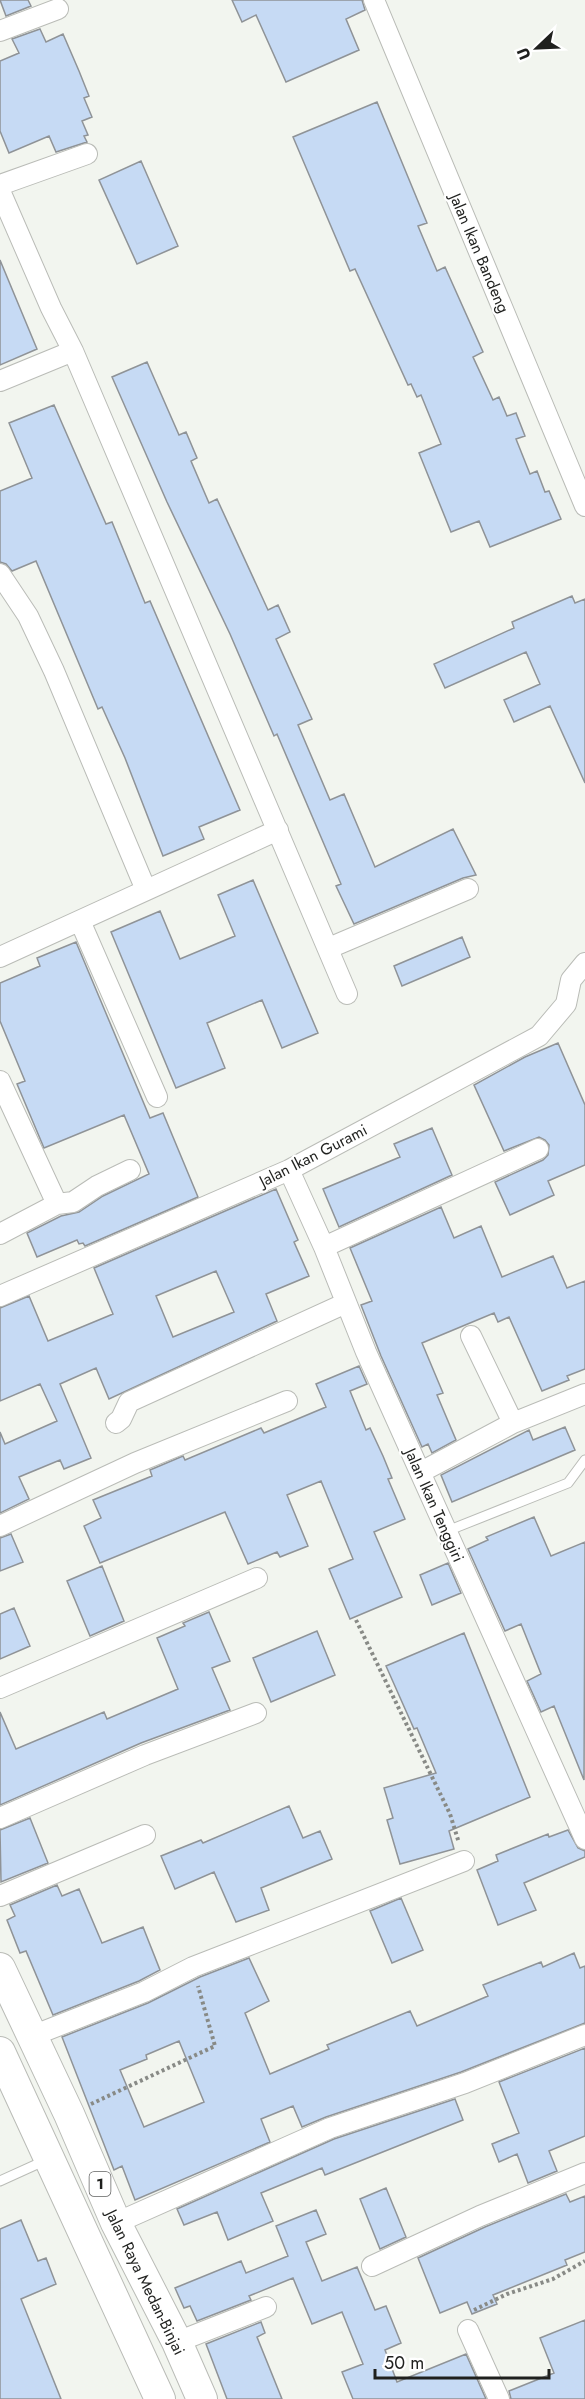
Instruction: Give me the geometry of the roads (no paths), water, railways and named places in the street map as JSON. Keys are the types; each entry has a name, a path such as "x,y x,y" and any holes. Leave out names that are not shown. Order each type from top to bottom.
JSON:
{"main road":[{"name":"Jalan Raya Medan-Binjai","path":"0,1968 69,2114 116,2223 177,2342 202,2399"},
{"name":"1","path":"0,2052 160,2399"}],"street":[{"name":"Jalan Ikan Bandeng","path":"374,0 585,506"},
{"path":"0,31 58,9"},
{"path":"0,185 87,154"},
{"path":"0,191 51,308 73,351 347,994"},
{"path":"0,381 73,351"},
{"path":"0,574 28,616 54,670 146,890"},
{"path":"0,957 278,830"},
{"path":"329,948 468,889"},
{"path":"80,921 157,1097"},
{"name":"Jalan Ikan Gurami","path":"0,1296 290,1170 539,1036 566,1004 571,980 585,963"},
{"path":"0,1081 57,1204"},
{"path":"324,1247 538,1149"},
{"path":"0,1234 57,1204 73,1202 130,1170"},
{"name":"Jalan Ikan Tenggiri","path":"290,1170 366,1352 585,1839"},
{"path":"116,1423 129,1402 346,1303"},
{"path":"471,1336 513,1423"},
{"path":"420,1472 513,1423 585,1394"},
{"path":"0,1526 135,1463 287,1401"},
{"path":"0,1688 256,1578"},
{"path":"0,1818 145,1755 256,1713"},
{"path":"0,1896 146,1835"},
{"path":"32,2036 144,1992 193,1967 464,1861"},
{"path":"116,2223 330,2128 465,2083 585,2036"},
{"path":"372,2266 480,2216 585,2173"},
{"path":"177,2342 266,2307"},
{"path":"468,2330 499,2399"}],"lane":[{"path":"447,1531 568,1483 585,1460"},
{"path":"0,2181 49,2159"}]}
